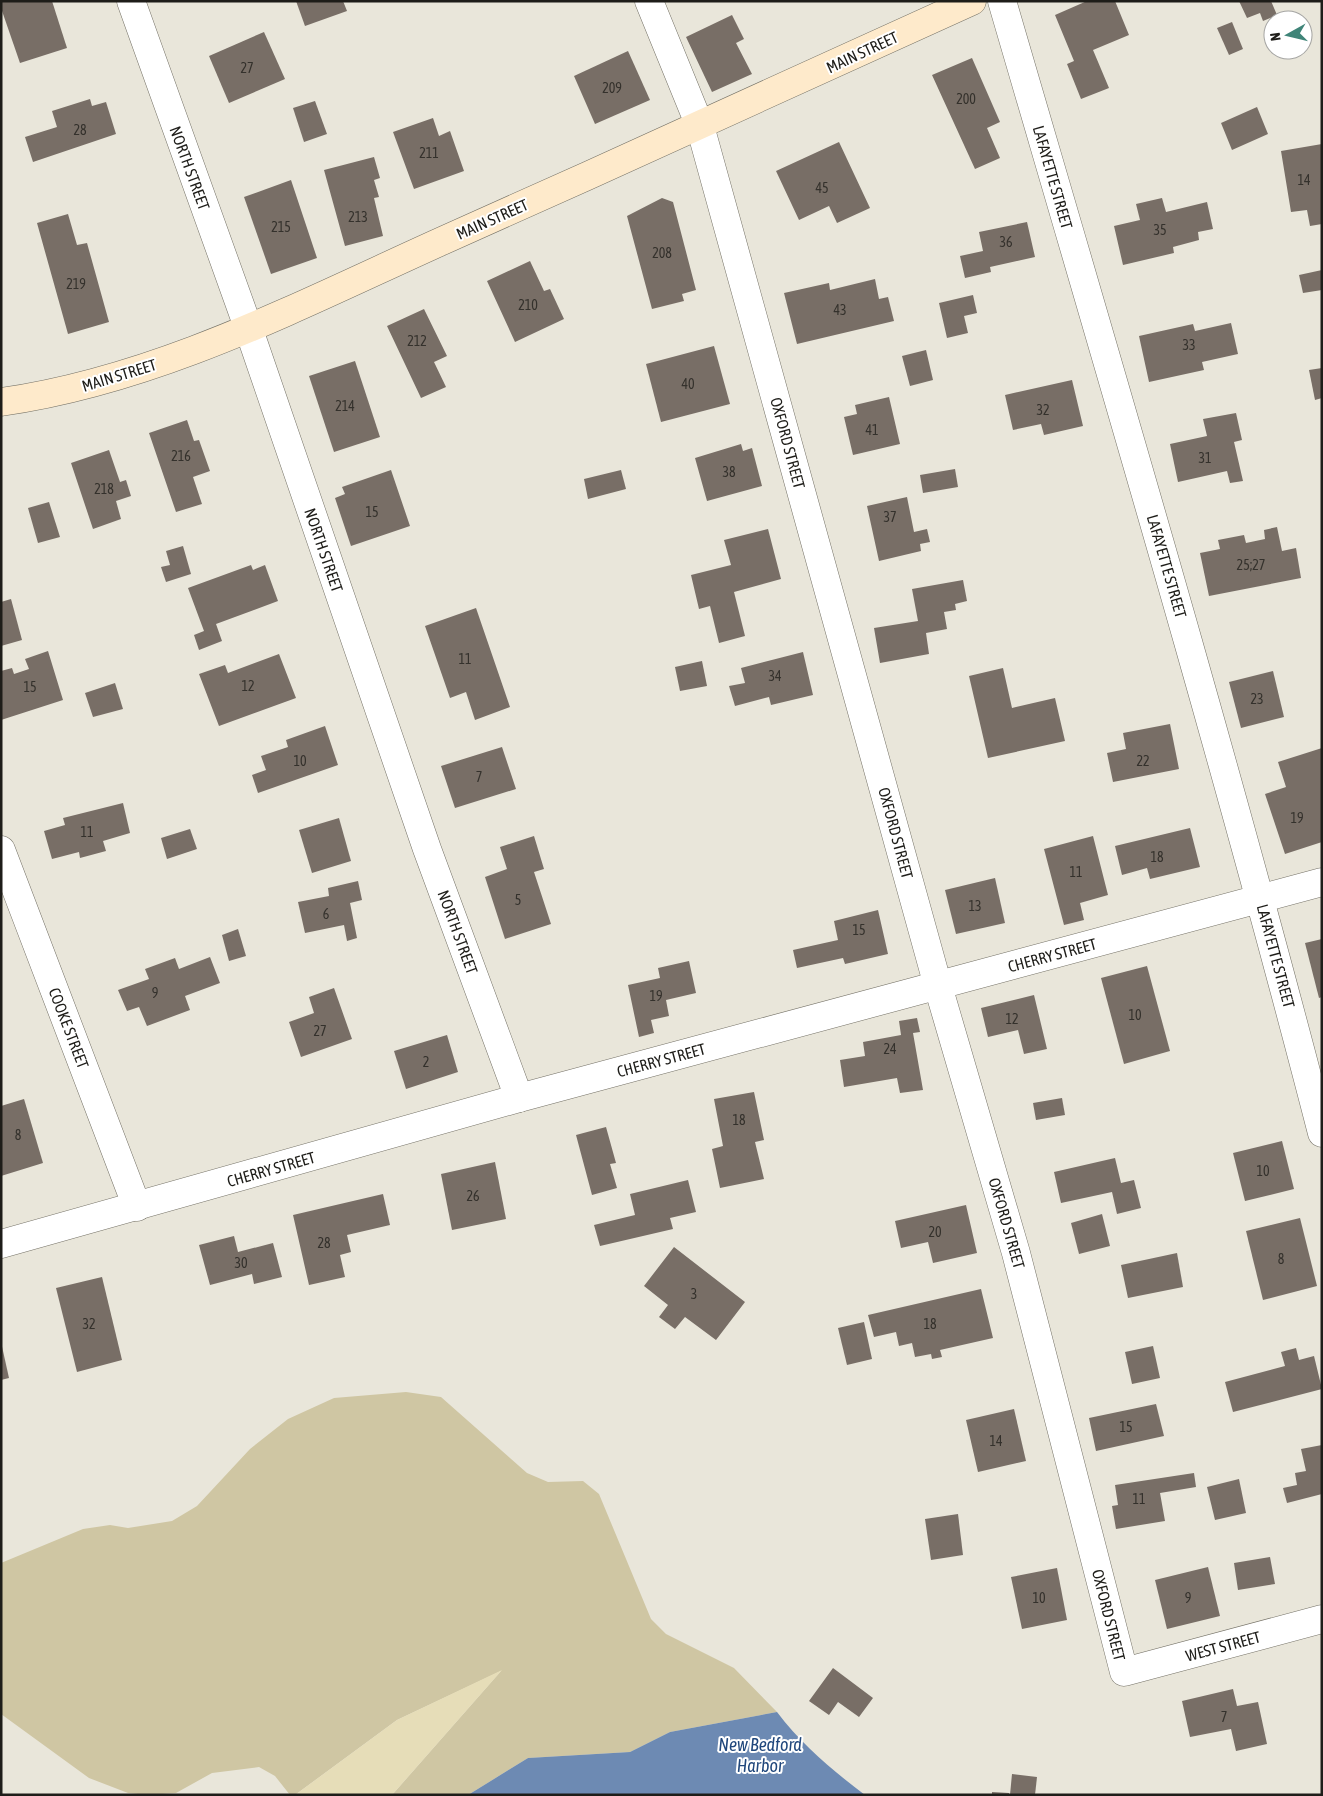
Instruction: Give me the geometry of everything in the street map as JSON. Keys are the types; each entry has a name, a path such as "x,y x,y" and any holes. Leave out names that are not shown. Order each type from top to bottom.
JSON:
{"main road":[{"name":"MAIN STREET","path":"1,402 101,382 174,357 248,327 700,126 972,1"}],"street":[{"name":"NORTH STREET","path":"131,1 248,327 427,849 519,1098"},
{"name":"OXFORD STREET","path":"648,1 700,126 938,986 1016,1253 1124,1672"},
{"name":"LAFAYETTE STREET","path":"1002,1 1261,898 1322,1134"},
{"name":"COOKE STREET","path":"1,850 137,1207"},
{"name":"CHERRY STREET","path":"1,1244 519,1098 1322,882"},
{"name":"WEST STREET","path":"1124,1672 1322,1619"}],"shaded area":[{"path":"406,1392 441,1397 527,1473 548,1482 583,1481 599,1494 651,1619 666,1634 734,1668 777,1712 670,1732 630,1752 528,1758 468,1795 392,1795 501,1671 397,1720 295,1795 290,1795 275,1776 259,1767 212,1773 176,1793 148,1795 128,1793 89,1778 1,1714 1,1563 83,1529 110,1525 128,1528 172,1521 197,1506 250,1449 288,1419 334,1398"}],"sand":[{"path":"502,1670 392,1795 295,1795 397,1720"}],"water":[{"name":"New Bedford Harbor","path":"777,1712 818,1756 865,1795 468,1795 528,1758 630,1752 670,1732"}],"building":[{"path":"1,1 52,1 67,48 20,63 1,8"},
{"path":"296,1 343,1 347,11 305,26"},
{"path":"1087,1 1115,1 1129,35 1093,50 1109,88 1081,99 1067,64 1074,61 1055,15"},
{"path":"1239,1 1271,1 1275,10 1263,10 1263,21 1260,13 1247,18"},
{"path":"732,15 744,39 736,43 752,74 712,92 686,37"},
{"path":"1232,22 1243,49 1229,55 1217,28"},
{"path":"264,32 285,79 229,103 209,56"},
{"path":"628,51 650,100 595,124 574,76"},
{"path":"972,58 1000,122 987,128 1000,158 975,169 932,75"},
{"path":"90,99 92,106 106,102 116,134 33,162 25,137 57,127 52,111"},
{"path":"315,101 327,134 304,142 293,108"},
{"path":"1257,107 1268,134 1232,150 1221,123"},
{"path":"433,118 439,136 450,131 464,171 414,189 393,132"},
{"path":"839,142 870,208 837,223 829,206 799,220 776,171"},
{"path":"1322,144 1322,224 1310,226 1307,210 1291,212 1281,151"},
{"path":"374,157 380,178 374,180 379,197 374,198 383,236 345,246 324,170"},
{"path":"291,180 317,258 271,274 244,197"},
{"path":"662,198 673,202 696,290 682,294 684,301 652,309 627,216"},
{"path":"1162,198 1166,212 1207,202 1213,229 1198,232 1199,240 1173,247 1174,253 1123,265 1114,226 1140,220 1136,204"},
{"path":"68,214 77,245 87,243 109,322 68,334 37,223"},
{"path":"1027,222 1035,257 990,267 991,272 965,278 960,256 983,251 979,232"},
{"path":"530,261 544,291 550,289 564,319 515,342 487,281"},
{"path":"1322,270 1322,290 1303,293 1299,275"},
{"path":"875,279 879,299 888,297 894,321 797,344 784,293 829,283 830,290"},
{"path":"973,295 977,313 964,316 968,333 947,338 939,303"},
{"path":"424,309 447,356 434,362 446,387 421,398 387,326"},
{"path":"1231,323 1238,354 1202,362 1204,370 1149,382 1139,336 1193,324 1195,331"},
{"path":"714,346 730,404 661,422 646,364"},
{"path":"926,350 933,380 910,386 902,356"},
{"path":"355,361 380,437 334,452 309,376"},
{"path":"1322,368 1322,398 1315,400 1309,370"},
{"path":"1072,380 1083,426 1044,435 1041,424 1013,430 1005,395"},
{"path":"889,397 900,444 853,455 844,417 857,414 855,405"},
{"path":"1236,413 1242,440 1234,442 1243,481 1230,483 1227,471 1178,482 1170,444 1207,436 1203,419"},
{"path":"187,420 194,441 199,440 210,471 193,477 202,504 176,512 149,433"},
{"path":"741,444 743,451 752,448 762,486 707,501 695,458"},
{"path":"109,450 120,482 126,480 131,496 116,501 121,519 93,529 71,463"},
{"path":"955,469 958,487 923,493 920,475"},
{"path":"391,470 410,526 351,546 335,498 345,494 342,487"},
{"path":"621,470 626,489 588,499 584,479"},
{"path":"907,497 914,532 927,529 930,542 920,544 921,551 879,561 867,506"},
{"path":"49,502 60,537 38,543 28,508"},
{"path":"1277,527 1282,551 1296,548 1301,578 1209,596 1200,553 1220,549 1218,540 1244,535 1246,543 1265,539 1264,530"},
{"path":"768,529 781,579 734,592 745,636 719,643 710,606 699,609 691,575 731,565 724,540"},
{"path":"183,546 191,574 166,582 161,567 170,565 166,551"},
{"path":"251,565 253,570 265,565 278,601 216,624 222,641 199,650 194,635 204,631 188,588"},
{"path":"963,580 967,601 955,604 956,610 944,612 947,629 926,633 929,654 880,663 874,628 918,621 912,589"},
{"path":"11,599 22,640 1,646 1,602"},
{"path":"476,608 510,707 475,720 466,692 450,698 425,626"},
{"path":"48,651 63,700 1,720 1,671 12,668 14,674 29,669 25,659"},
{"path":"803,652 813,695 771,705 769,697 735,706 729,686 745,683 741,668"},
{"path":"279,654 296,698 219,726 199,674 225,665 228,673"},
{"path":"702,661 707,686 680,691 675,667"},
{"path":"1003,668 1012,708 1055,698 1065,741 988,758 969,676"},
{"path":"1273,671 1284,717 1241,728 1229,682"},
{"path":"115,683 123,709 93,717 85,693"},
{"path":"1170,724 1179,769 1113,782 1107,753 1126,749 1123,733"},
{"path":"325,726 338,765 258,793 252,775 266,770 261,756 288,747 286,740"},
{"path":"502,747 516,789 455,808 441,766"},
{"path":"1322,748 1322,842 1285,854 1265,794 1286,787 1278,762"},
{"path":"123,803 130,833 103,841 106,851 80,858 79,852 52,859 44,831 65,825 63,818"},
{"path":"339,818 351,861 312,873 299,830"},
{"path":"1190,828 1200,867 1150,879 1147,868 1122,875 1115,846"},
{"path":"190,829 197,849 167,859 161,838"},
{"path":"534,836 544,869 534,872 551,924 505,939 485,877 507,869 500,847"},
{"path":"1093,836 1108,895 1080,903 1084,920 1064,925 1044,849"},
{"path":"995,878 1005,923 956,934 945,890"},
{"path":"358,881 362,900 350,903 357,938 347,941 344,925 305,933 298,902 329,896 328,888"},
{"path":"878,910 888,954 845,964 843,958 797,968 793,950 838,940 834,921"},
{"path":"238,929 246,956 229,961 222,935"},
{"path":"1322,939 1322,997 1319,998 1305,943"},
{"path":"210,957 220,983 185,996 190,1010 147,1026 139,1007 127,1011 118,990 149,979 145,969 175,958 179,969"},
{"path":"689,961 696,993 666,1000 669,1016 651,1020 654,1033 639,1037 628,985 660,978 658,968"},
{"path":"1147,966 1170,1051 1124,1064 1101,978"},
{"path":"334,988 352,1039 301,1057 289,1022 314,1013 309,997"},
{"path":"1034,995 1047,1049 1024,1054 1018,1030 988,1037 981,1008"},
{"path":"917,1018 920,1032 913,1033 923,1090 900,1093 897,1078 844,1087 840,1060 865,1056 863,1042 901,1035 899,1021"},
{"path":"447,1035 458,1072 406,1089 394,1051"},
{"path":"754,1092 764,1140 755,1142 764,1179 720,1188 712,1149 723,1146 714,1099"},
{"path":"1062,1098 1065,1115 1036,1120 1033,1103"},
{"path":"24,1099 43,1163 1,1176 1,1106"},
{"path":"606,1127 616,1163 610,1164 617,1188 592,1195 576,1135"},
{"path":"1282,1141 1294,1189 1245,1201 1233,1153"},
{"path":"1115,1158 1121,1183 1134,1180 1141,1208 1117,1214 1112,1192 1061,1203 1054,1172"},
{"path":"495,1162 506,1219 452,1230 441,1174"},
{"path":"688,1180 696,1212 670,1218 673,1229 600,1246 594,1225 635,1215 630,1194"},
{"path":"383,1194 390,1225 347,1235 351,1252 340,1255 345,1277 309,1285 293,1215"},
{"path":"966,1205 977,1253 933,1263 928,1242 901,1248 895,1221"},
{"path":"1102,1214 1110,1246 1079,1254 1071,1223"},
{"path":"1300,1218 1317,1286 1263,1300 1246,1231"},
{"path":"234,1236 238,1252 273,1243 282,1277 254,1284 252,1274 210,1285 199,1245"},
{"path":"674,1247 745,1302 716,1340 685,1317 675,1329 659,1317 668,1305 644,1286"},
{"path":"1177,1253 1183,1287 1128,1298 1121,1265"},
{"path":"102,1277 122,1360 77,1372 56,1288"},
{"path":"981,1289 993,1338 940,1350 942,1357 932,1359 931,1354 915,1357 912,1343 899,1346 896,1332 874,1337 868,1315"},
{"path":"864,1322 872,1359 847,1365 838,1328"},
{"path":"1,1342 9,1378 1,1380"},
{"path":"1153,1346 1160,1378 1132,1384 1125,1352"},
{"path":"1296,1348 1299,1360 1314,1356 1322,1389 1233,1412 1225,1382 1285,1366 1281,1352"},
{"path":"1156,1404 1164,1436 1096,1451 1089,1418"},
{"path":"1014,1409 1026,1461 978,1472 966,1420"},
{"path":"1322,1445 1322,1494 1287,1503 1283,1488 1297,1485 1295,1473 1306,1471 1301,1449"},
{"path":"1194,1473 1196,1487 1160,1493 1165,1521 1116,1529 1112,1506 1118,1505 1115,1485"},
{"path":"1239,1479 1246,1513 1215,1520 1207,1487"},
{"path":"958,1514 963,1555 931,1560 925,1519"},
{"path":"1270,1557 1275,1584 1238,1590 1234,1563"},
{"path":"1208,1567 1220,1616 1167,1629 1155,1580"},
{"path":"1057,1568 1067,1620 1022,1629 1011,1577"},
{"path":"833,1668 873,1698 859,1717 838,1702 829,1715 809,1701"},
{"path":"1233,1689 1237,1706 1258,1702 1267,1744 1236,1751 1231,1729 1190,1737 1182,1701"},
{"path":"1012,1774 1037,1777 1035,1795 1010,1795"},
{"path":"992,1792 1009,1793 1009,1795 992,1795"}]}
